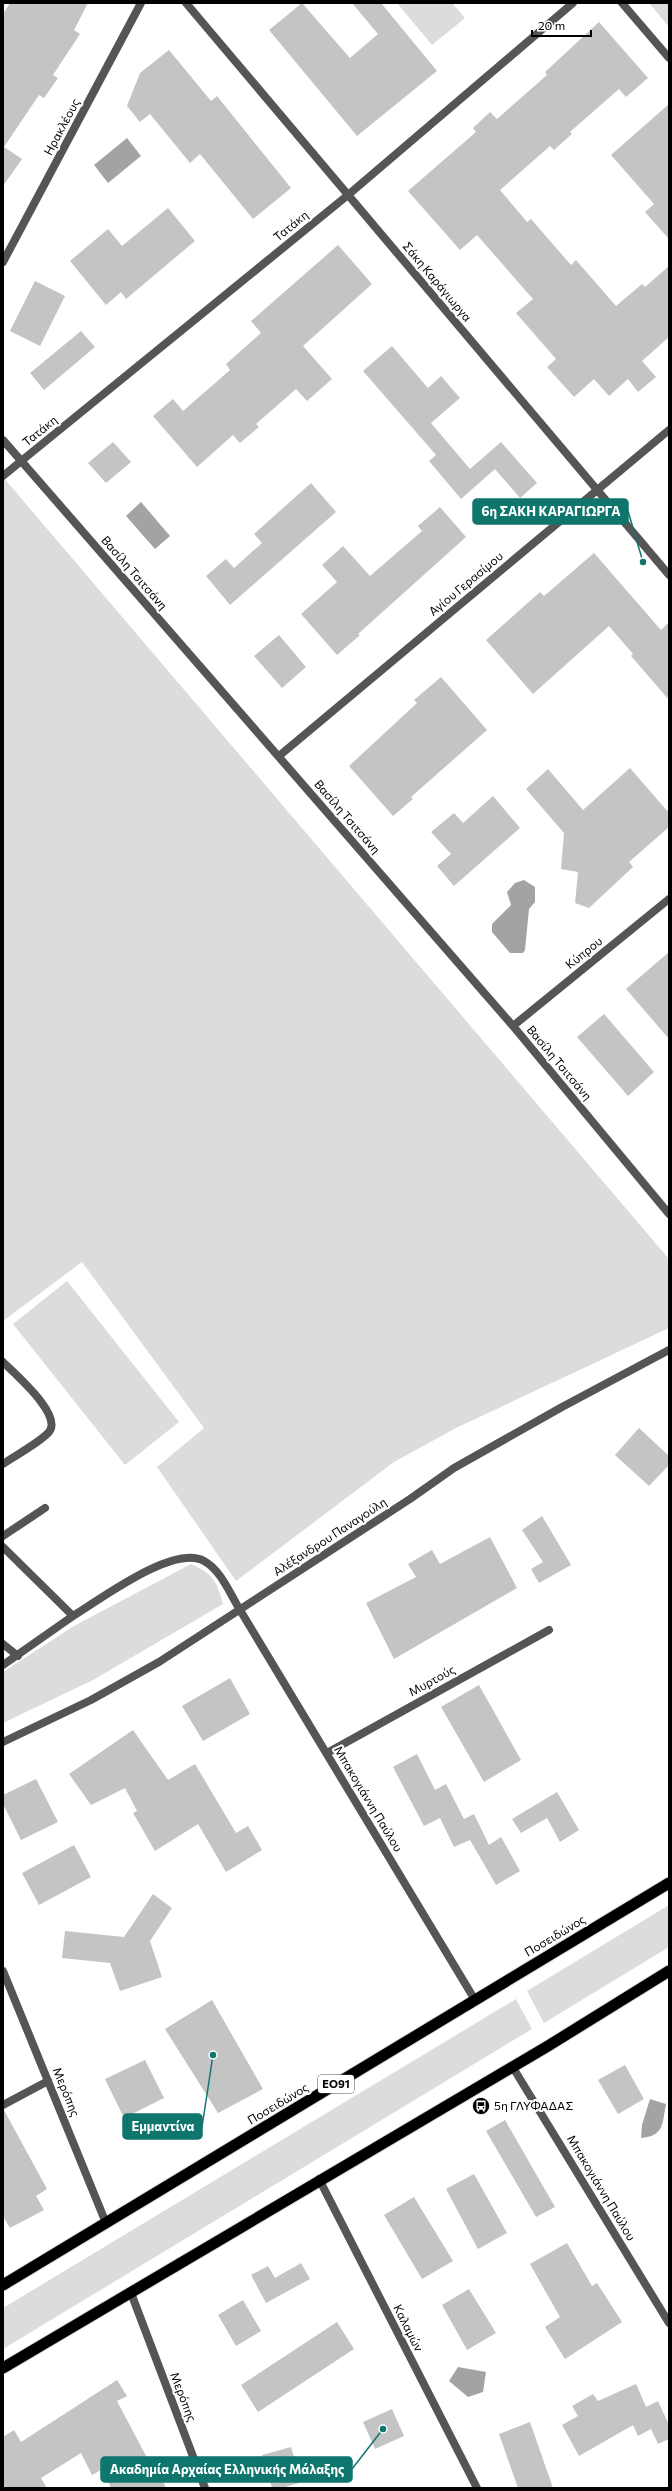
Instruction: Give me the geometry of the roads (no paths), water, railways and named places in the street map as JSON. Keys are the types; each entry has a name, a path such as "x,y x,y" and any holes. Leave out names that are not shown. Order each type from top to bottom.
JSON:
{"highway":[{"name":"Ποσειδώνος","path":"3,2285 669,1883"},
{"path":"3,2368 131,2293 319,2179 512,2066 669,1971"}],"street":[{"name":"Ηρακλέους","path":"3,262 141,3"},
{"name":"Σάκη Καράγιωργα","path":"186,3 669,576"},
{"name":"Τατάκη","path":"3,476 348,195 573,3"},
{"path":"622,3 669,58"},
{"name":"Αγίου Γερασίμου","path":"279,756 669,430"},
{"name":"Βασίλη Τσιτσάνη","path":"3,440 20,462 279,756 513,1026 669,1214"},
{"name":"Κύπρου","path":"513,1026 669,899"},
{"name":"Αλέξανδρου Παναγούλη","path":"3,1742 90,1700 159,1662 410,1499 454,1468 562,1406 669,1350"},
{"path":"3,1362 49,1412 52,1423 48,1433 3,1464"},
{"path":"3,1536 45,1508"},
{"path":"3,1547 73,1616"},
{"name":"Μπακογιάννη Παύλου","path":"3,1665 18,1656 73,1616 157,1565 174,1558 191,1557 204,1560 215,1569 475,2000"},
{"name":"Μυρτούς","path":"327,1753 549,1630"},
{"path":"3,1644 18,1656"},
{"name":"Μερόπης","path":"3,1971 106,2223"},
{"name":"Μπακογιάννη Παύλου","path":"512,2066 669,2323"},
{"path":"3,2105 48,2081"},
{"name":"Καλαμών","path":"319,2179 477,2488"},
{"name":"Μερόπης","path":"131,2293 205,2488"}],"place":[{"name":"6η ΣΑΚΗ ΚΑΡΑΓΙΩΡΓΑ","path":"643,562"},
{"name":"Εμμαντίνα","path":"213,2055"},
{"name":"5η ΓΛΥΦΑΔΑΣ","path":"481,2106"},
{"name":"Ακαδημία Αρχαίας Ελληνικής Μάλαξης","path":"383,2429"}]}
